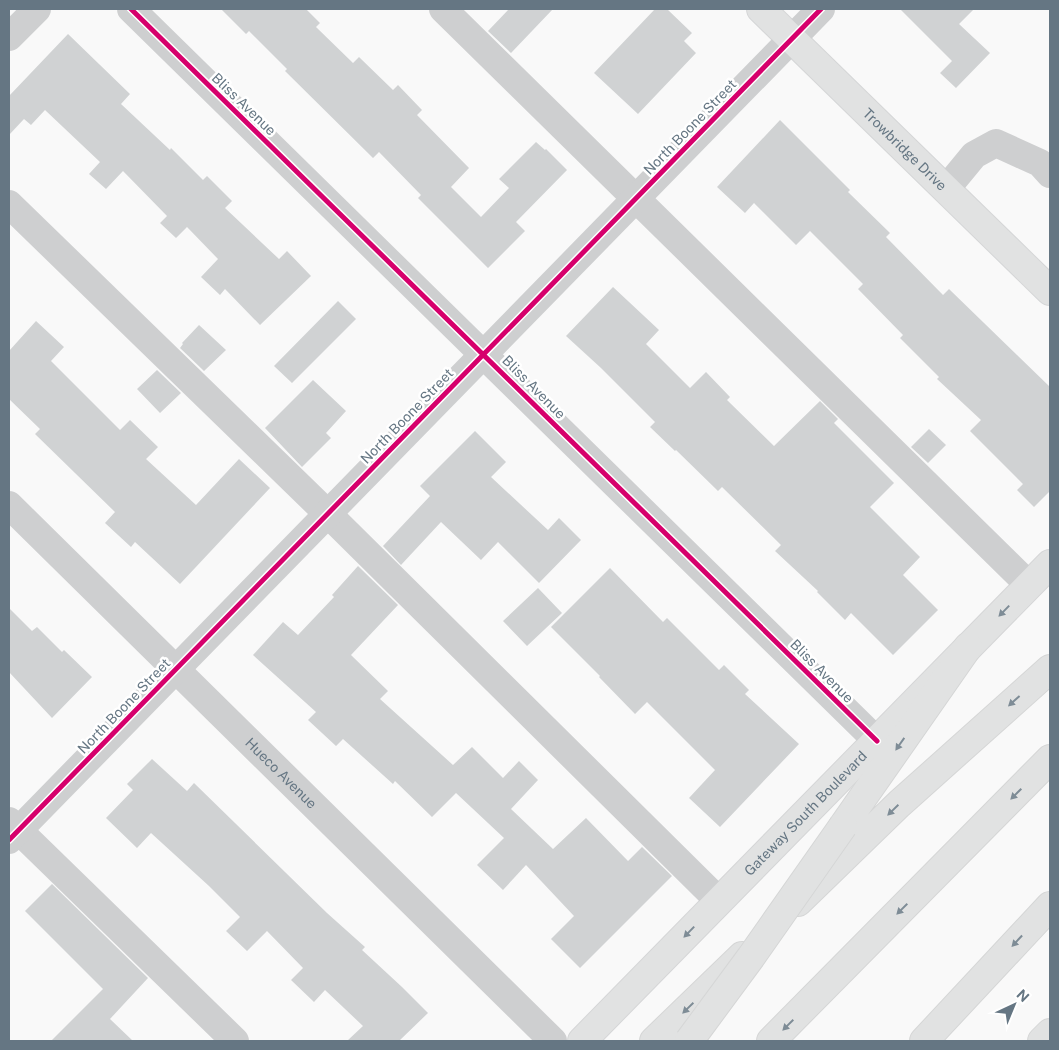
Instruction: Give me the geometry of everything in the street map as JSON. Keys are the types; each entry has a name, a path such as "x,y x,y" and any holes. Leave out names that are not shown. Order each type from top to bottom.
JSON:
{"main road":[{"name":"Trowbridge Drive","path":"761,9 1050,291"},
{"name":"Gateway South Boulevard","path":"582,1041 1050,564"},
{"path":"690,1041 752,958 968,647"},
{"path":"654,1041 899,804 1050,668"},
{"path":"771,1041 1050,759"},
{"path":"924,1041 1050,906"},
{"path":"1042,1041 1050,1033"}],"street":[{"path":"9,37 36,9"},
{"name":"Bliss Avenue","path":"131,9 877,741"},
{"path":"443,9 1029,585"},
{"name":"North Boone Street","path":"12,830 175,670 821,9"},
{"path":"946,189 974,155 996,142 1040,163 1050,174"},
{"path":"9,204 327,514 719,902"},
{"name":"Hueco Avenue","path":"9,506 553,1041"},
{"path":"12,830 235,1041"}],"building":[{"path":"221,9 306,9 320,23 316,27 353,63 359,57 393,90 398,85 422,110 417,115 469,168 451,187 481,217 509,188 499,179 536,142 546,149 567,170 516,222 525,231 488,268 418,198 421,195 379,152 373,158 285,71 287,69 249,31 246,34"},
{"path":"509,9 553,9 511,53 488,31"},
{"path":"655,9 667,9 692,33 684,41 696,53 638,114 594,73"},
{"path":"900,9 974,9 959,24 990,53 956,88 940,73 952,61"},
{"path":"68,34 130,94 121,104 170,150 171,148 203,180 207,176 232,201 225,208 279,259 287,251 311,276 260,325 225,289 220,295 201,277 218,259 187,227 176,238 160,223 167,216 123,171 106,189 89,174 100,162 45,110 31,125 24,119 9,135 9,96"},
{"path":"780,120 850,190 848,192 890,233 886,237 943,295 949,289 1050,387 1050,491 1034,507 1017,490 1023,484 970,431 981,420 937,379 939,377 900,338 903,335 858,289 863,284 810,231 796,245 754,203 745,213 717,187"},
{"path":"613,287 659,330 646,344 690,388 706,372 730,397 727,400 774,446 820,401 838,419 834,423 894,483 870,507 920,557 903,575 938,610 893,655 851,613 845,620 818,591 775,551 781,545 722,487 718,491 650,427 655,422 566,336"},
{"path":"338,301 356,319 292,383 274,366"},
{"path":"36,321 64,347 51,361 120,430 130,420 158,447 146,459 196,505 239,459 270,488 180,584 135,542 131,547 105,523 115,512 35,434 40,429 9,399 9,351"},
{"path":"199,325 226,350 204,371 180,348 182,343"},
{"path":"157,370 181,393 160,413 137,389"},
{"path":"313,380 346,411 326,433 331,438 302,467 265,428"},
{"path":"929,429 946,445 928,463 911,447"},
{"path":"475,431 506,462 491,477 548,530 559,518 581,540 539,583 498,542 481,560 441,522 401,565 383,546 430,496 420,486"},
{"path":"358,566 398,605 351,655 388,691 380,699 453,765 472,747 503,778 519,761 538,780 511,809 553,849 586,818 628,861 642,847 672,876 580,968 551,939 574,916 526,865 503,890 477,865 504,838 456,793 432,817 395,781 393,784 343,739 336,746 308,720 316,712 253,655 283,622 298,635 334,597 332,595"},
{"path":"610,568 663,622 667,618 719,670 724,665 749,690 745,694 799,744 720,827 689,798 715,770 647,702 635,714 551,627"},
{"path":"538,588 562,613 527,646 503,621"},
{"path":"9,608 32,631 37,627 62,652 64,650 92,677 52,718 9,672"},
{"path":"152,759 187,791 194,783 327,913 365,947 362,950 428,1013 399,1041 347,1041 363,1026 325,990 314,1002 291,980 303,968 267,931 247,951 226,931 240,917 209,886 151,833 137,848 106,818 133,790 127,784"},
{"path":"52,884 148,978 110,1019 133,1041 51,1041 103,989 25,911"}],"cycle path":[{"path":"131,9 877,741"},
{"path":"9,840 821,9"}]}
